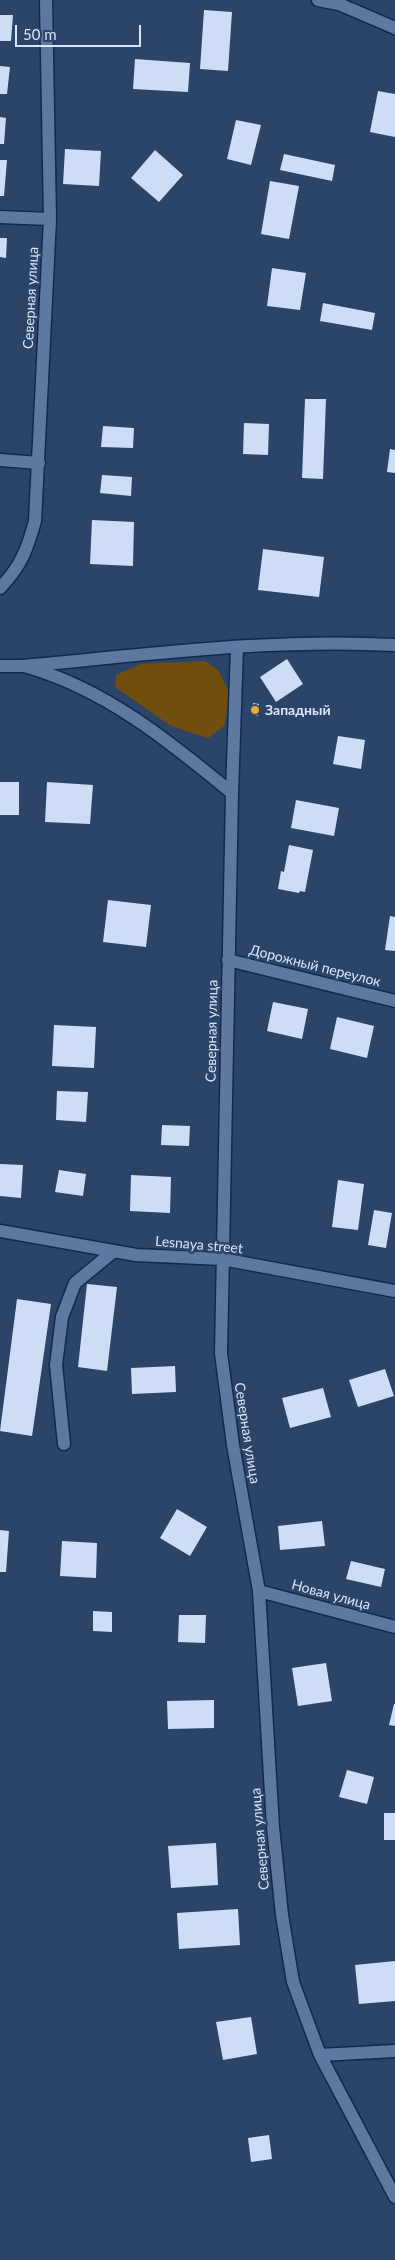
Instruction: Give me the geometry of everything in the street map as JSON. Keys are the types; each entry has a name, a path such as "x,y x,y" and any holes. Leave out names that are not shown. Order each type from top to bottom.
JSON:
{"street":[{"name":"Северная улица","path":"0,588 15,572 26,551 34,521 39,463 50,219 46,0"},
{"path":"318,0 339,4 395,28"},
{"path":"0,217 50,219"},
{"path":"0,460 39,463"},
{"path":"0,666 22,666 237,647 314,644 395,645"},
{"name":"Северная улица","path":"237,647 228,960 221,1353 233,1446 259,1591 273,1827 282,1915 293,1982 320,2055 395,2197"},
{"path":"22,666 55,675 94,694 170,743 232,793"},
{"name":"Дорожный переулок","path":"228,960 395,1001"},
{"name":"Lesnaya street","path":"0,1231 136,1255 222,1259 395,1291"},
{"path":"64,1444 56,1365 62,1317 75,1283 114,1251"},
{"name":"Новая улица","path":"259,1591 395,1627"},
{"path":"320,2055 395,2051"}],"shaded area":[{"path":"205,661 218,670 230,694 224,726 208,738 171,726 115,687 116,675 140,664"}],"building":[{"path":"204,10 232,12 228,71 200,69"},
{"path":"0,15 13,15 11,41 0,41"},
{"path":"135,59 190,63 188,92 133,89"},
{"path":"0,66 10,67 7,94 0,94"},
{"path":"378,91 395,94 395,137 370,132"},
{"path":"0,117 6,118 4,144 0,144"},
{"path":"236,120 261,125 251,165 227,159"},
{"path":"65,149 101,151 99,186 63,184"},
{"path":"155,150 183,175 159,202 131,178"},
{"path":"284,154 335,165 332,181 280,170"},
{"path":"0,160 7,160 4,196 0,196"},
{"path":"270,181 299,186 289,239 261,234"},
{"path":"0,238 7,238 6,258 0,257"},
{"path":"272,268 306,273 300,310 267,306"},
{"path":"323,303 375,313 372,330 320,321"},
{"path":"305,399 326,399 323,479 302,478"},
{"path":"244,423 269,424 268,455 243,454"},
{"path":"103,426 134,428 133,448 101,447"},
{"path":"390,449 395,450 395,473 387,472"},
{"path":"102,475 132,477 131,496 100,493"},
{"path":"92,520 134,522 133,566 90,564"},
{"path":"263,549 324,557 319,597 258,590"},
{"path":"287,659 303,684 276,702 260,677"},
{"path":"253,703 259,704 258,716 252,715"},
{"path":"338,736 365,740 361,769 333,764"},
{"path":"0,782 19,782 19,815 0,815"},
{"path":"47,782 93,785 90,824 45,822"},
{"path":"296,800 339,808 334,836 291,828"},
{"path":"289,845 313,850 305,892 300,891 299,893 278,889 281,871 284,872"},
{"path":"108,900 151,905 146,947 103,942"},
{"path":"390,916 395,917 395,951 385,950"},
{"path":"273,1002 308,1009 302,1039 267,1031"},
{"path":"337,1017 374,1026 367,1058 330,1049"},
{"path":"54,1025 96,1027 94,1068 52,1066"},
{"path":"57,1091 88,1092 86,1122 56,1120"},
{"path":"162,1125 190,1126 189,1146 161,1145"},
{"path":"0,1164 23,1165 21,1198 0,1196"},
{"path":"59,1170 86,1174 83,1196 55,1192"},
{"path":"131,1175 171,1177 170,1213 130,1211"},
{"path":"338,1180 364,1184 358,1230 332,1227"},
{"path":"374,1210 392,1213 386,1248 368,1245"},
{"path":"87,1284 117,1287 107,1371 78,1367"},
{"path":"17,1299 51,1304 32,1436 0,1431"},
{"path":"175,1366 176,1392 132,1394 131,1368"},
{"path":"385,1369 394,1396 358,1407 349,1380"},
{"path":"323,1388 331,1417 290,1428 282,1398"},
{"path":"177,1509 207,1527 190,1556 160,1538"},
{"path":"322,1521 325,1546 280,1550 278,1526"},
{"path":"0,1530 9,1531 6,1572 0,1572"},
{"path":"62,1541 97,1543 96,1578 60,1576"},
{"path":"351,1561 385,1569 381,1587 346,1579"},
{"path":"93,1611 112,1612 112,1632 93,1631"},
{"path":"179,1615 206,1615 205,1643 178,1642"},
{"path":"326,1663 332,1701 298,1706 292,1668"},
{"path":"214,1700 214,1728 168,1729 167,1701"},
{"path":"395,1704 395,1726 389,1725"},
{"path":"347,1770 374,1777 367,1804 339,1797"},
{"path":"384,1813 395,1813 395,1840 384,1840"},
{"path":"216,1843 218,1885 171,1888 168,1846"},
{"path":"238,1909 240,1945 179,1949 177,1913"},
{"path":"395,1961 395,2001 359,2004 355,1965"},
{"path":"251,2017 257,2054 223,2060 216,2022"},
{"path":"269,2135 272,2159 251,2162 248,2138"}],"place":[{"name":"Западный","path":"255,710"}]}
